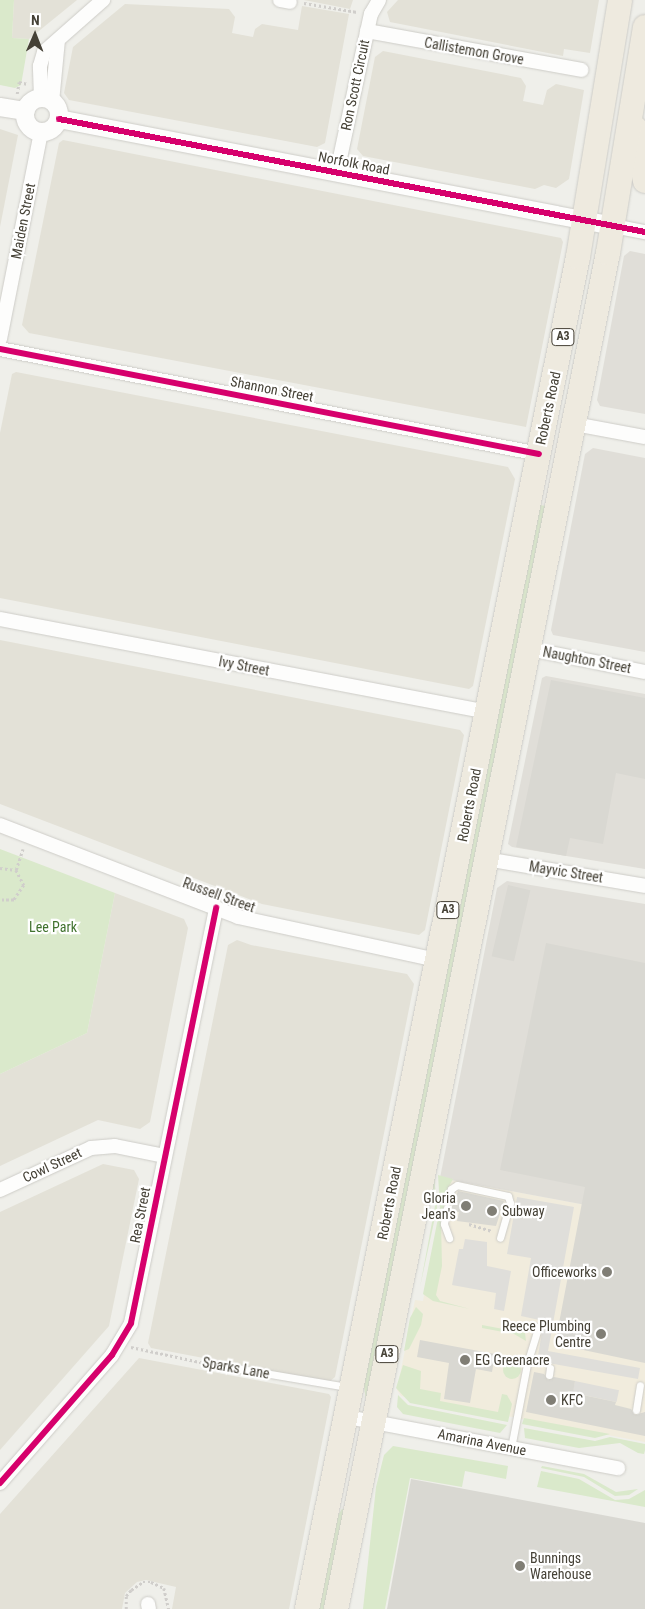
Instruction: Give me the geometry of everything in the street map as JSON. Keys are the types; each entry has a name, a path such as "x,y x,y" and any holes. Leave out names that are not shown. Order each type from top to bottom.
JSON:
{"highway":[{"name":"Roberts Road","path":"307,1609 539,454 584,221 620,0"},
{"name":"Roberts Road","path":"339,1604 373,1422 530,649 613,226 645,31"},
{"path":"632,109 645,181"}],"street":[{"path":"41,95 31,102 26,111 27,123 41,132 54,128 59,119 59,111 41,95 42,58 58,40 102,0"},
{"name":"Ron Scott Circuit","path":"337,172 371,14 379,0"},
{"name":"Callistemon Grove","path":"367,31 581,70"},
{"path":"0,107 26,111"},
{"name":"Norfolk Road","path":"59,119 645,232"},
{"name":"Maiden Street","path":"0,339 41,132"},
{"name":"Shannon Street","path":"0,348 539,454"},
{"path":"574,424 645,438"},
{"name":"Ivy Street","path":"0,619 488,712"},
{"name":"Naughton Street","path":"530,649 645,672"},
{"name":"Russell Street","path":"0,825 216,908 271,926 438,960"},
{"name":"Mayvic Street","path":"486,859 645,886"},
{"name":"Rea Street","path":"0,1482 120,1344 131,1323 216,908"},
{"name":"Cowl Street","path":"0,1190 91,1148 115,1146 164,1156"},
{"name":"Amarina Avenue","path":"347,1417 618,1468"}],"lane":[{"path":"449,1199 451,1189 457,1185 508,1196 510,1203 500,1238"},
{"path":"447,1208 444,1228 449,1238"},
{"path":"511,1448 527,1364 538,1327"},
{"name":"Sparks Lane","path":"217,1365 352,1388"},
{"path":"636,1410 640,1385"}],"path":[{"path":"285,1 371,14"},
{"path":"9,80 18,82 41,95"},
{"path":"16,96 18,82"},
{"path":"16,870 28,836"},
{"path":"0,868 16,870 23,879 22,891 14,900 0,900"},
{"path":"469,1224 492,1230 490,1236"},
{"path":"483,1228 484,1224"}],"shaded area":[{"path":"14,0 77,0 29,39 12,38"},
{"path":"304,0 353,0 350,9"},
{"path":"398,0 599,0 590,53 564,49 563,56 390,22 387,12"},
{"path":"125,4 229,9 235,17 232,33 253,37 255,29 262,24 298,30 302,6 349,14 325,143 317,147 69,100 64,93 73,47"},
{"path":"383,51 521,78 526,86 523,101 543,105 547,90 556,84 584,90 569,179 556,188 544,185 535,189 363,156 357,149 375,57"},
{"path":"0,129 18,135 0,227"},
{"path":"63,140 561,238 563,242 526,427 29,333 22,325 59,143"},
{"path":"630,251 645,254 645,414 600,406 597,400 624,256"},
{"path":"16,372 508,467 515,479 473,686 469,689 0,598 0,433 12,374"},
{"path":"593,448 645,458 645,652 553,635 551,630 585,454"},
{"path":"0,640 460,730 464,735 425,930 419,935 262,904 0,804"},
{"path":"546,676 645,694 645,869 512,847 508,844 542,678"},
{"path":"507,881 645,904 645,1216 440,1178 497,888"},
{"path":"115,893 184,919 188,928 150,1122 140,1129 98,1120 0,1166 0,1074 87,1033"},
{"path":"237,940 251,945 407,974 414,984 335,1377 329,1382 151,1348 148,1343 228,945"},
{"path":"103,1164 134,1170 139,1179 109,1326 0,1450 0,1212"},
{"path":"440,1178 645,1216 645,1442 401,1396 397,1390 415,1300 423,1301 443,1198"},
{"path":"517,1197 574,1207 548,1351 640,1368 638,1379 537,1361 544,1321 521,1316 531,1258 507,1254"},
{"path":"465,1239 487,1242 487,1266 511,1271 504,1311 494,1309 496,1293 452,1285 459,1249 463,1249"},
{"path":"139,1358 329,1394 331,1397 289,1609 172,1609 176,1587 146,1580 137,1582 125,1593 122,1609 0,1609 0,1514"},
{"path":"575,1381 619,1390 617,1402 573,1393"}],"green space":[{"path":"0,0 14,0 12,38 29,39 21,85 15,88 0,85"},
{"path":"539,505 547,506 366,1400 363,1381"},
{"name":"Lee Park","path":"0,849 115,893 87,1033 0,1074"},
{"path":"434,1175 437,1208 420,1287 435,1206 432,1189"},
{"path":"438,1175 453,1179 447,1190 441,1222 442,1266 436,1295 440,1301 470,1309 433,1301 423,1294 440,1208"},
{"path":"416,1307 423,1314 421,1325 409,1349 404,1351 410,1318"},
{"path":"482,1325 525,1333 526,1341 514,1334 482,1328"},
{"path":"512,1361 518,1364 521,1370 518,1376 512,1379 506,1376 503,1370 506,1364"},
{"path":"403,1365 421,1371 420,1389 441,1393 440,1401 498,1412 502,1394 507,1395 512,1404 508,1422 410,1403 396,1388"},
{"path":"398,1395 408,1405 507,1425 500,1433 403,1414 397,1407"},
{"path":"524,1418 610,1434 595,1438 522,1424"},
{"path":"524,1428 595,1441 610,1437 645,1444 645,1450 644,1454 638,1453 620,1443 579,1448 525,1438"},
{"path":"393,1446 508,1466 506,1479 465,1471 462,1487 410,1478 385,1609 363,1609 376,1487 384,1455"},
{"path":"542,1466 584,1474 616,1492 638,1489 629,1495 615,1496 584,1477 541,1468"},
{"path":"541,1471 579,1479 615,1500 629,1499 645,1490 645,1507 537,1487"},
{"path":"342,1509 345,1510 326,1609 317,1609 334,1521"}],"building":[{"path":"551,680 645,698 645,779 616,773 603,844 570,838 566,856 516,847"},
{"path":"508,885 530,890 514,961 492,956"},
{"path":"546,943 645,963 645,1363 555,1344 585,1187 500,1170"},
{"path":"458,1191 504,1201 496,1226 457,1221 459,1212 452,1211 452,1206"},
{"path":"420,1340 495,1354 492,1372 476,1369 470,1403 444,1399 449,1363 417,1357"},
{"path":"534,1372 544,1374 548,1380 554,1377 575,1381 573,1393 616,1402 615,1405 631,1409 635,1415 645,1412 645,1436 526,1412"},
{"name":"Bunnings Warehouse","path":"411,1479 645,1523 645,1609 387,1609"}],"cycle path":[{"path":"59,119 645,232"},
{"path":"0,349 539,454"},
{"path":"0,1483 112,1355 131,1323 216,908"}],"place":[{"name":"Gloria Jean's","path":"466,1206"},
{"name":"Subway","path":"492,1211"},
{"name":"Officeworks","path":"607,1272"},
{"name":"Reece Plumbing Centre","path":"601,1334"},
{"name":"EG Greenacre","path":"465,1360"},
{"name":"KFC","path":"551,1400"},
{"name":"Bunnings Warehouse","path":"520,1566"}]}
